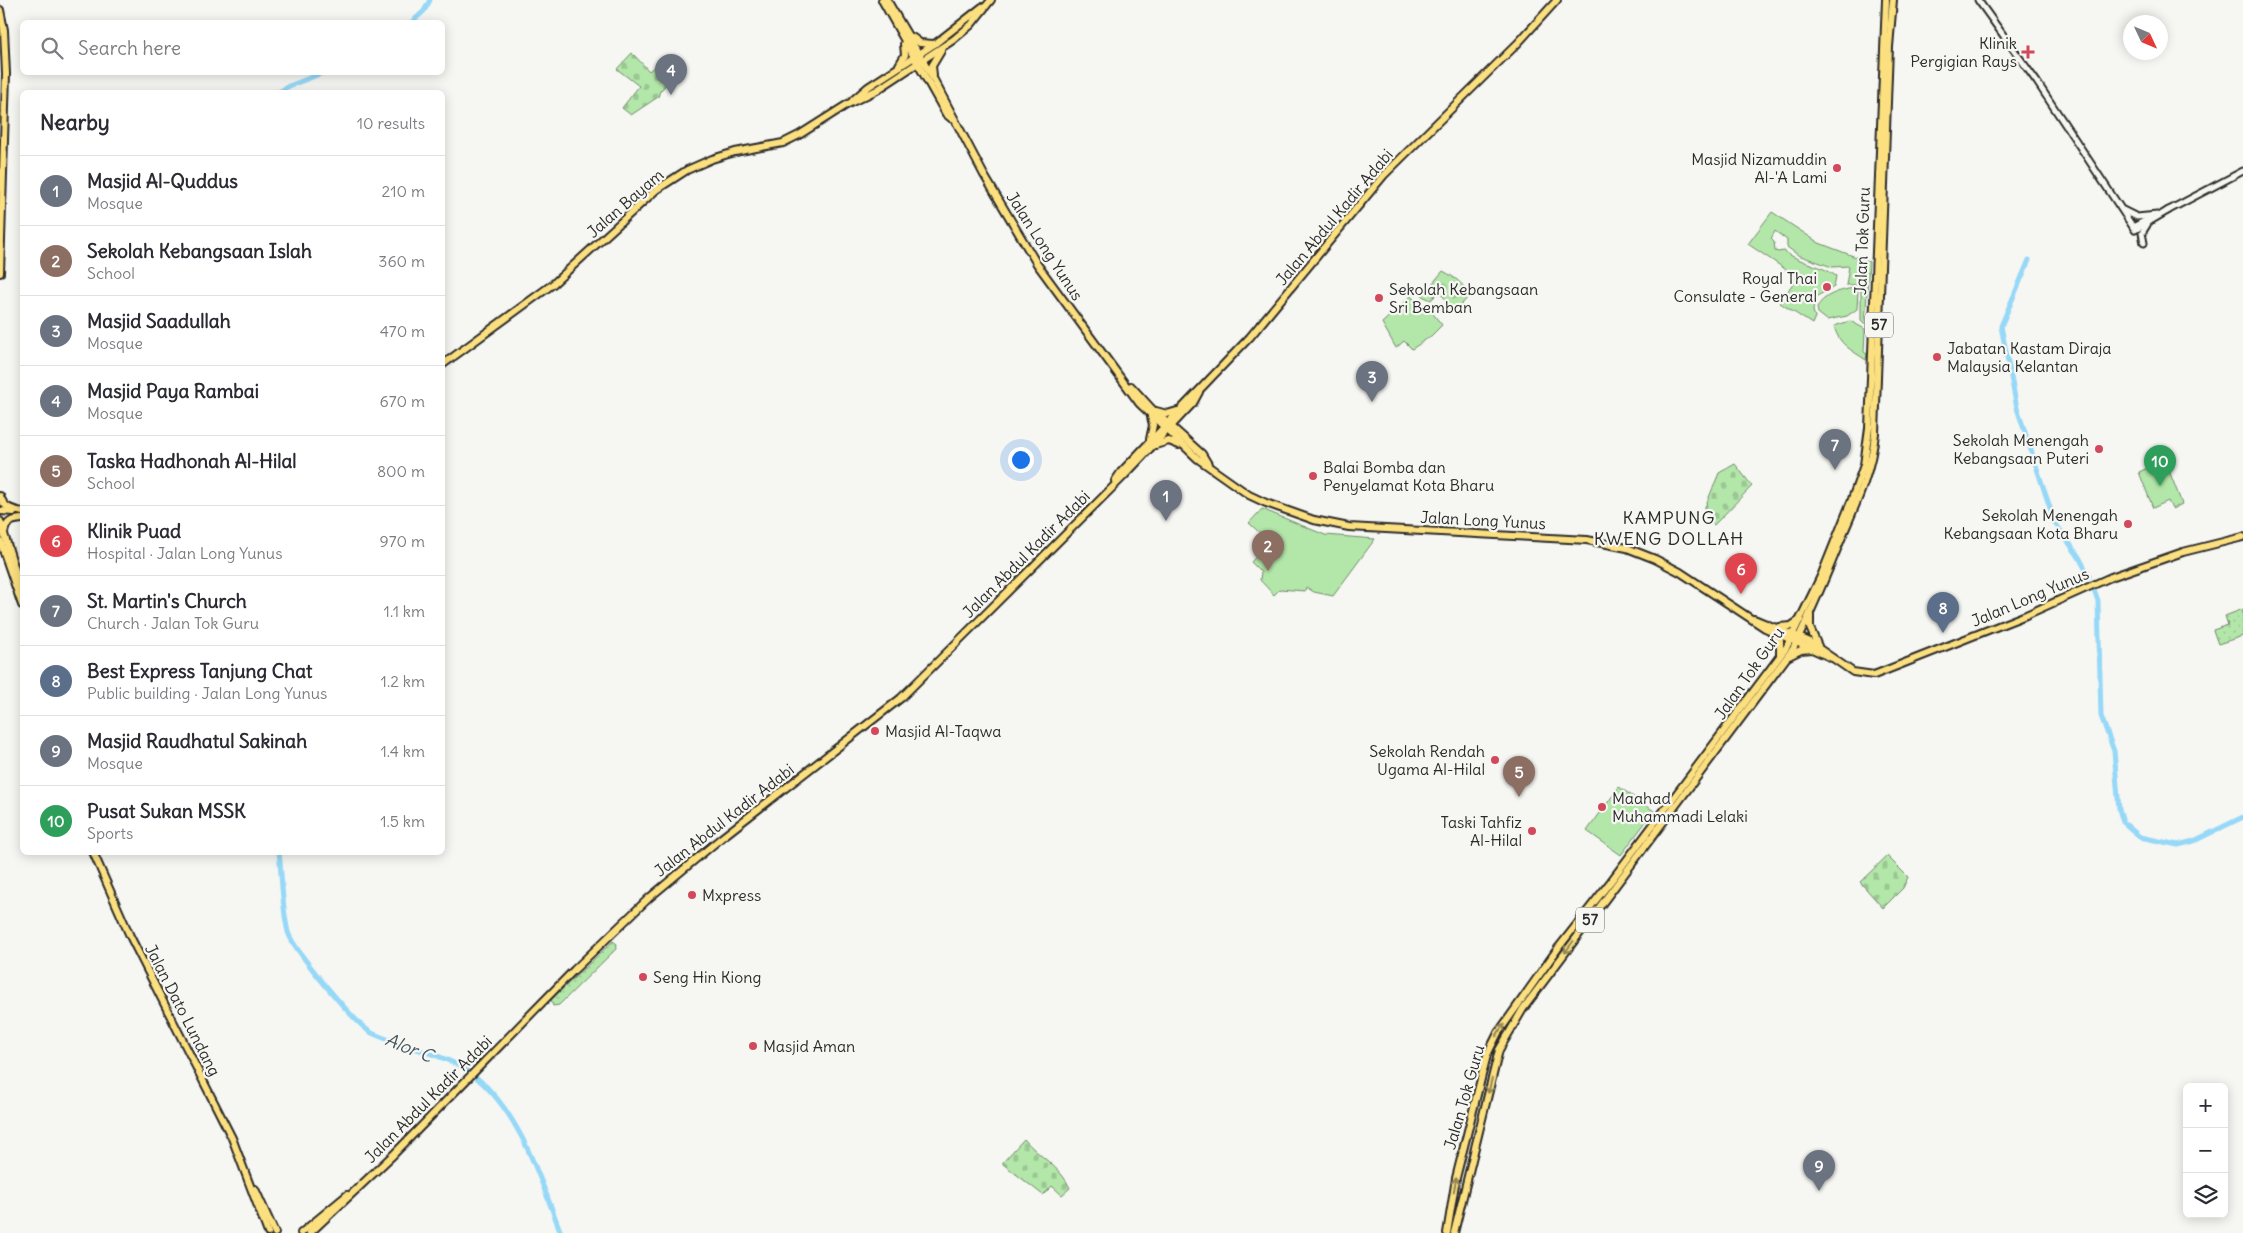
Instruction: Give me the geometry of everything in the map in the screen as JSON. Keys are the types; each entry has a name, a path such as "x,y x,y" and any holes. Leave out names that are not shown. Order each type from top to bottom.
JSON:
{"main road":[{"name":"Jalan Long Yunus","path":"882,0 903,32"},
{"name":"Jalan Long Yunus","path":"887,0 946,114 954,122 1037,264 1122,379 1150,412 1189,447 1198,459 1258,500 1326,523 1350,527 1587,540 1627,548 1651,557 1680,572 1750,618 1795,637 1860,674 1881,673 2111,577 2190,550 2243,537"},
{"name":"Jalan Bayam","path":"848,104 862,98 906,71 936,43 991,0"},
{"name":"Jalan Bayam","path":"445,363 553,284 671,179 694,167 723,156 783,143 800,135 848,104 892,71 945,46 971,25 991,0"},
{"name":"Jalan Abdul Kadir Adabi","path":"310,1233 361,1186 574,970 680,871 901,698 1112,486 1121,472 1167,427 1270,314 1379,181 1526,35 1557,0"},
{"name":"Jalan Tok Guru","path":"1807,613 1851,501 1864,464 1867,448 1886,0"},
{"name":"Jalan Tok Guru","path":"1454,1233 1495,1065 1507,1035 1523,1009 1781,661 1807,613 1864,486 1872,456 1875,434 1889,47 1893,0"},
{"path":"0,10 4,30 6,74 0,273"},
{"path":"903,32 920,43 936,43"},
{"path":"892,71 905,55 903,32"},
{"path":"931,82 932,66 945,46"},
{"path":"906,71 917,72 931,82"},
{"path":"1149,446 1153,425 1150,412 1167,414 1181,412 1180,430 1189,447"},
{"path":"1149,446 1169,441 1189,447"},
{"path":"0,496 3,504 8,508 20,511"},
{"path":"0,511 20,512"},
{"path":"20,519 0,519 2,539 20,598"},
{"path":"20,519 12,520 8,523 2,539 20,587"},
{"path":"1768,626 1791,626 1807,613 1816,648 1795,652 1781,661"},
{"path":"1768,626 1780,642 1781,661"},
{"name":"Jalan Tok Guru","path":"1447,1233 1456,1178 1487,1055 1494,1040 1566,937 1781,661"},
{"name":"Jalan Dato Lundang","path":"95,855 130,936 232,1138 249,1180 262,1201 268,1230 275,1233"},
{"path":"1566,937 1579,927 1584,928"},
{"path":"1464,1146 1475,1148"},
{"name":"Jalan Abdul Kadir Adabi","path":"302,1233 361,1186"},
{"path":"268,1230 280,1233"}],"street":[{"path":"1978,0 2037,82 2134,229"},
{"path":"2134,229 2151,222 2169,210 2243,171"},
{"path":"2120,208 2138,217 2169,210"},
{"path":"2134,229 2157,214"},
{"path":"2144,244 2142,233 2151,222"}],"green space":[{"path":"632,53 649,71 663,59 675,76 660,91 658,97 631,115 622,108 639,86 617,69"},
{"path":"1772,212 1819,243 1869,262 1865,324 1861,320 1861,287 1860,285 1846,285 1849,266 1832,267 1798,255 1787,247 1787,240 1775,231 1771,239 1774,242 1775,251 1784,251 1797,259 1824,269 1836,276 1834,287 1815,297 1813,311 1815,317 1812,324 1780,303 1797,277 1748,244"},
{"path":"1443,271 1459,281 1467,292 1468,297 1455,312 1443,296 1438,293 1431,300 1422,296"},
{"path":"1854,288 1858,291 1857,309 1847,316 1827,320 1818,313 1819,303 1827,296"},
{"path":"1411,296 1420,306 1426,305 1442,325 1431,336 1412,349 1404,341 1396,348 1382,323"},
{"path":"1850,321 1865,329 1864,352 1867,354 1866,360 1846,346 1836,332 1834,326"},
{"path":"2163,461 2168,468 2182,504 2172,509 2168,501 2153,508 2139,472"},
{"path":"1735,464 1752,486 1714,525 1703,512 1719,473"},
{"path":"1262,509 1325,535 1375,539 1333,596 1314,592 1306,587 1305,591 1280,589 1274,595 1260,580 1261,572 1251,562 1270,542 1249,523"},
{"path":"2243,609 2243,636 2218,644 2213,630 2228,625 2225,616"},
{"path":"1619,787 1654,811 1621,855 1587,831"},
{"path":"1887,856 1908,877 1903,888 1883,908 1860,882"},
{"path":"613,941 617,944 616,949 559,1005 553,1006 551,1000"},
{"path":"1024,1139 1066,1181 1070,1188 1062,1195 1052,1186 1043,1195 1003,1164"}],"waterway":[{"name":"Alor C","path":"414,20 424,11 430,0"},
{"name":"Alor C","path":"282,90 317,75"},
{"path":"2029,260 2001,326 2017,408 2055,523 2079,557 2089,576"},
{"path":"2094,589 2098,601 2101,716 2114,751 2119,809 2123,822 2140,837 2178,845 2194,841 2243,817"},
{"name":"Alor C","path":"279,855 283,903 288,932 301,954 340,1002 372,1033 453,1063 477,1078 493,1093 518,1130 528,1150 561,1233"}],"place":[{"name":"Klinik Pergigian Rays","path":"2028,52"},
{"name":"Masjid Paya Rambai","path":"671,95"},
{"name":"Masjid Nizamuddin Al-'A Lami","path":"1837,168"},
{"name":"Royal Thai Consulate - General","path":"1827,287"},
{"name":"Sekolah Kebangsaan Sri Bemban","path":"1379,298"},
{"name":"Jabatan Kastam Diraja Malaysia Kelantan","path":"1937,357"},
{"name":"Masjid Saadullah","path":"1372,402"},
{"name":"Sekolah Menengah Kebangsaan Puteri","path":"2099,449"},
{"name":"St. Martin's Church","path":"1835,470"},
{"name":"Balai Bomba dan Penyelamat Kota Bharu","path":"1313,476"},
{"name":"Pusat Sukan MSSK","path":"2160,486"},
{"name":"Masjid Al-Quddus","path":"1166,521"},
{"name":"Sekolah Menengah Kebangsaan Kota Bharu","path":"2128,524"},
{"name":"Sekolah Kebangsaan Islah","path":"1268,571"},
{"name":"Klinik Puad","path":"1741,594"},
{"name":"Best Express Tanjung Chat","path":"1943,633"},
{"name":"Masjid Al-Taqwa","path":"875,731"},
{"name":"Sekolah Rendah Ugama Al-Hilal","path":"1495,760"},
{"name":"Taska Hadhonah Al-Hilal","path":"1519,797"},
{"name":"Maahad Muhammadi Lelaki","path":"1602,807"},
{"name":"Taski Tahfiz Al-Hilal","path":"1532,831"},
{"name":"Mxpress","path":"692,895"},
{"name":"Seng Hin Kiong","path":"643,977"},
{"name":"Masjid Aman","path":"753,1046"},
{"name":"Masjid Raudhatul Sakinah","path":"1819,1191"}],"district":[{"name":"KAMPUNG KWENG DOLLAH","path":"1669,528"}]}
